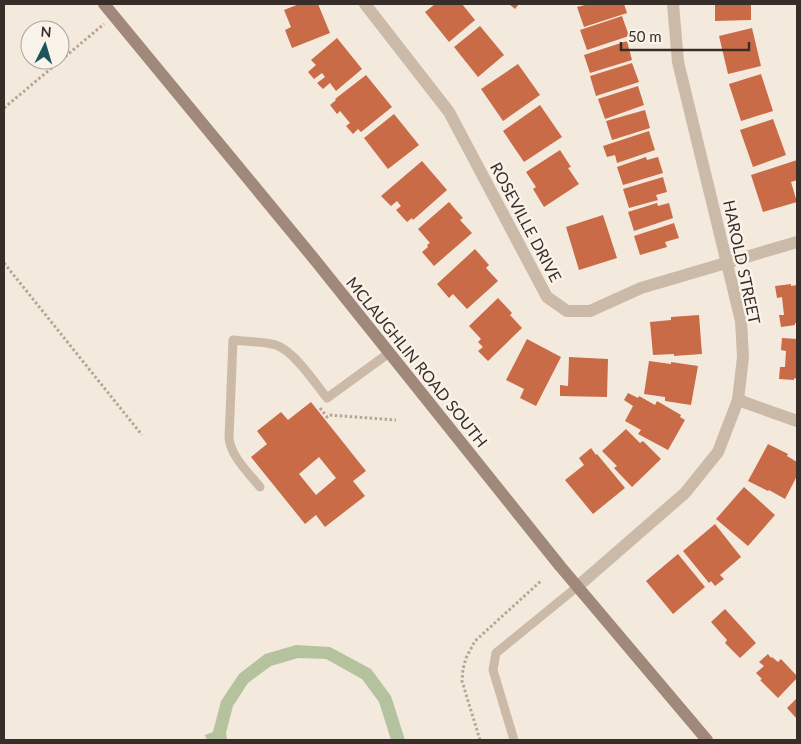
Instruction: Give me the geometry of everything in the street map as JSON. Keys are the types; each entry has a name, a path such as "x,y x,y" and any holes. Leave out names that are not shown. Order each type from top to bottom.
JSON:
{"main road":[{"name":"MCLAUGHLIN ROAD SOUTH","path":"104,4 315,260 577,587 708,740"}],"street":[{"name":"ROSEVILLE DRIVE","path":"366,4 450,112 547,297 566,311 590,311 641,288 728,264 797,242"},
{"name":"HAROLD STREET","path":"577,587 685,493 718,452 738,400 743,357 741,321 678,62 673,4"},
{"path":"738,400 797,421"}],"lane":[{"path":"260,487 234,455 230,446 233,340 270,344 284,349 292,355 327,398 389,353"},
{"path":"514,740 493,670 496,653 577,587"}],"path":[{"path":"4,108 114,16"},
{"path":"4,263 142,435"},
{"path":"315,402 327,417 329,415 396,420"}],"green space":[{"path":"296,645 330,647 371,669 391,696 405,740 391,740 379,702 362,679 326,659 298,658 271,666 248,683 233,706 226,733 227,740 207,740 205,735 213,732 221,701 239,674 265,654"}],"building":[{"path":"299,4 318,4 330,33 292,48 285,30 291,27 284,10"},
{"path":"435,4 462,4 475,20 449,42 425,12"},
{"path":"509,4 519,4 515,9"},
{"path":"589,4 624,4 627,13 584,27 577,7"},
{"path":"715,4 751,4 751,20 715,21"},
{"path":"622,16 629,36 587,50 580,30"},
{"path":"480,26 504,55 478,77 454,47"},
{"path":"752,28 761,66 728,74 719,36"},
{"path":"337,38 362,69 336,91 330,83 323,89 317,83 325,77 322,73 314,79 308,72 316,65 311,60"},
{"path":"627,41 632,60 590,73 584,55"},
{"path":"632,63 639,82 596,96 590,76"},
{"path":"518,64 540,95 503,121 481,89"},
{"path":"761,74 773,111 741,121 729,84"},
{"path":"366,75 392,107 361,132 358,129 353,134 346,126 350,123 340,111 337,114 330,105"},
{"path":"638,86 644,105 605,119 598,99"},
{"path":"540,105 562,137 524,162 503,131"},
{"path":"645,110 650,128 612,140 606,121"},
{"path":"394,114 419,145 388,169 364,138"},
{"path":"773,119 786,155 753,167 740,130"},
{"path":"649,131 655,150 617,163 615,155 607,157 603,146"},
{"path":"560,150 571,167 568,168 579,184 544,207 533,189 536,187 526,172"},
{"path":"646,157 647,160 658,157 663,173 623,185 617,167"},
{"path":"797,160 797,180 791,182 797,202 763,212 751,175"},
{"path":"422,161 447,190 413,220 412,218 407,222 396,210 401,206 397,201 391,206 381,196"},
{"path":"663,177 667,192 656,195 658,200 629,208 623,189"},
{"path":"449,202 463,218 460,220 472,233 434,266 422,252 430,243 418,229"},
{"path":"657,203 658,206 669,203 673,218 634,231 628,212"},
{"path":"603,215 617,258 579,270 566,227"},
{"path":"674,223 679,238 665,242 667,247 640,255 634,236"},
{"path":"475,249 489,265 486,268 498,281 467,309 453,294 449,298 437,284"},
{"path":"791,284 791,286 797,285 797,323 781,327 779,315 784,315 782,297 777,298 775,286"},
{"path":"498,298 512,313 510,315 522,328 488,361 478,351 483,347 478,342 481,339 469,326"},
{"path":"699,315 702,354 653,355 650,322 671,320 671,317"},
{"path":"782,338 797,339 797,379 794,378 794,380 779,379 780,367 785,367 786,351 781,350"},
{"path":"527,339 561,357 536,406 520,398 524,389 506,380"},
{"path":"569,357 608,359 607,397 560,396 560,385 568,386"},
{"path":"649,361 698,366 691,405 665,401 665,397 644,394"},
{"path":"628,393 638,398 639,396 655,405 657,401 681,415 680,417 685,420 668,450 638,434 641,430 625,421 633,406 624,400"},
{"path":"311,402 366,471 353,481 365,496 325,527 316,515 305,524 251,457 267,444 257,431 281,412 288,420","holes":["319,457 336,478 316,495 299,474"]},
{"path":"626,429 640,443 643,441 661,459 632,487 614,468 617,466 602,451"},
{"path":"768,444 788,454 787,456 797,462 797,476 785,499 748,481"},
{"path":"591,448 625,488 593,514 565,480 584,465 579,458"},
{"path":"744,487 775,515 748,546 716,519"},
{"path":"715,524 741,557 720,575 724,579 715,586 711,581 709,583 683,551"},
{"path":"678,554 705,587 673,614 646,581"},
{"path":"725,609 756,643 740,658 725,643 727,640 711,622"},
{"path":"768,654 778,662 781,659 797,676 778,698 760,680 762,679 756,673 764,666 759,662"},
{"path":"797,698 797,719 787,708"}]}
